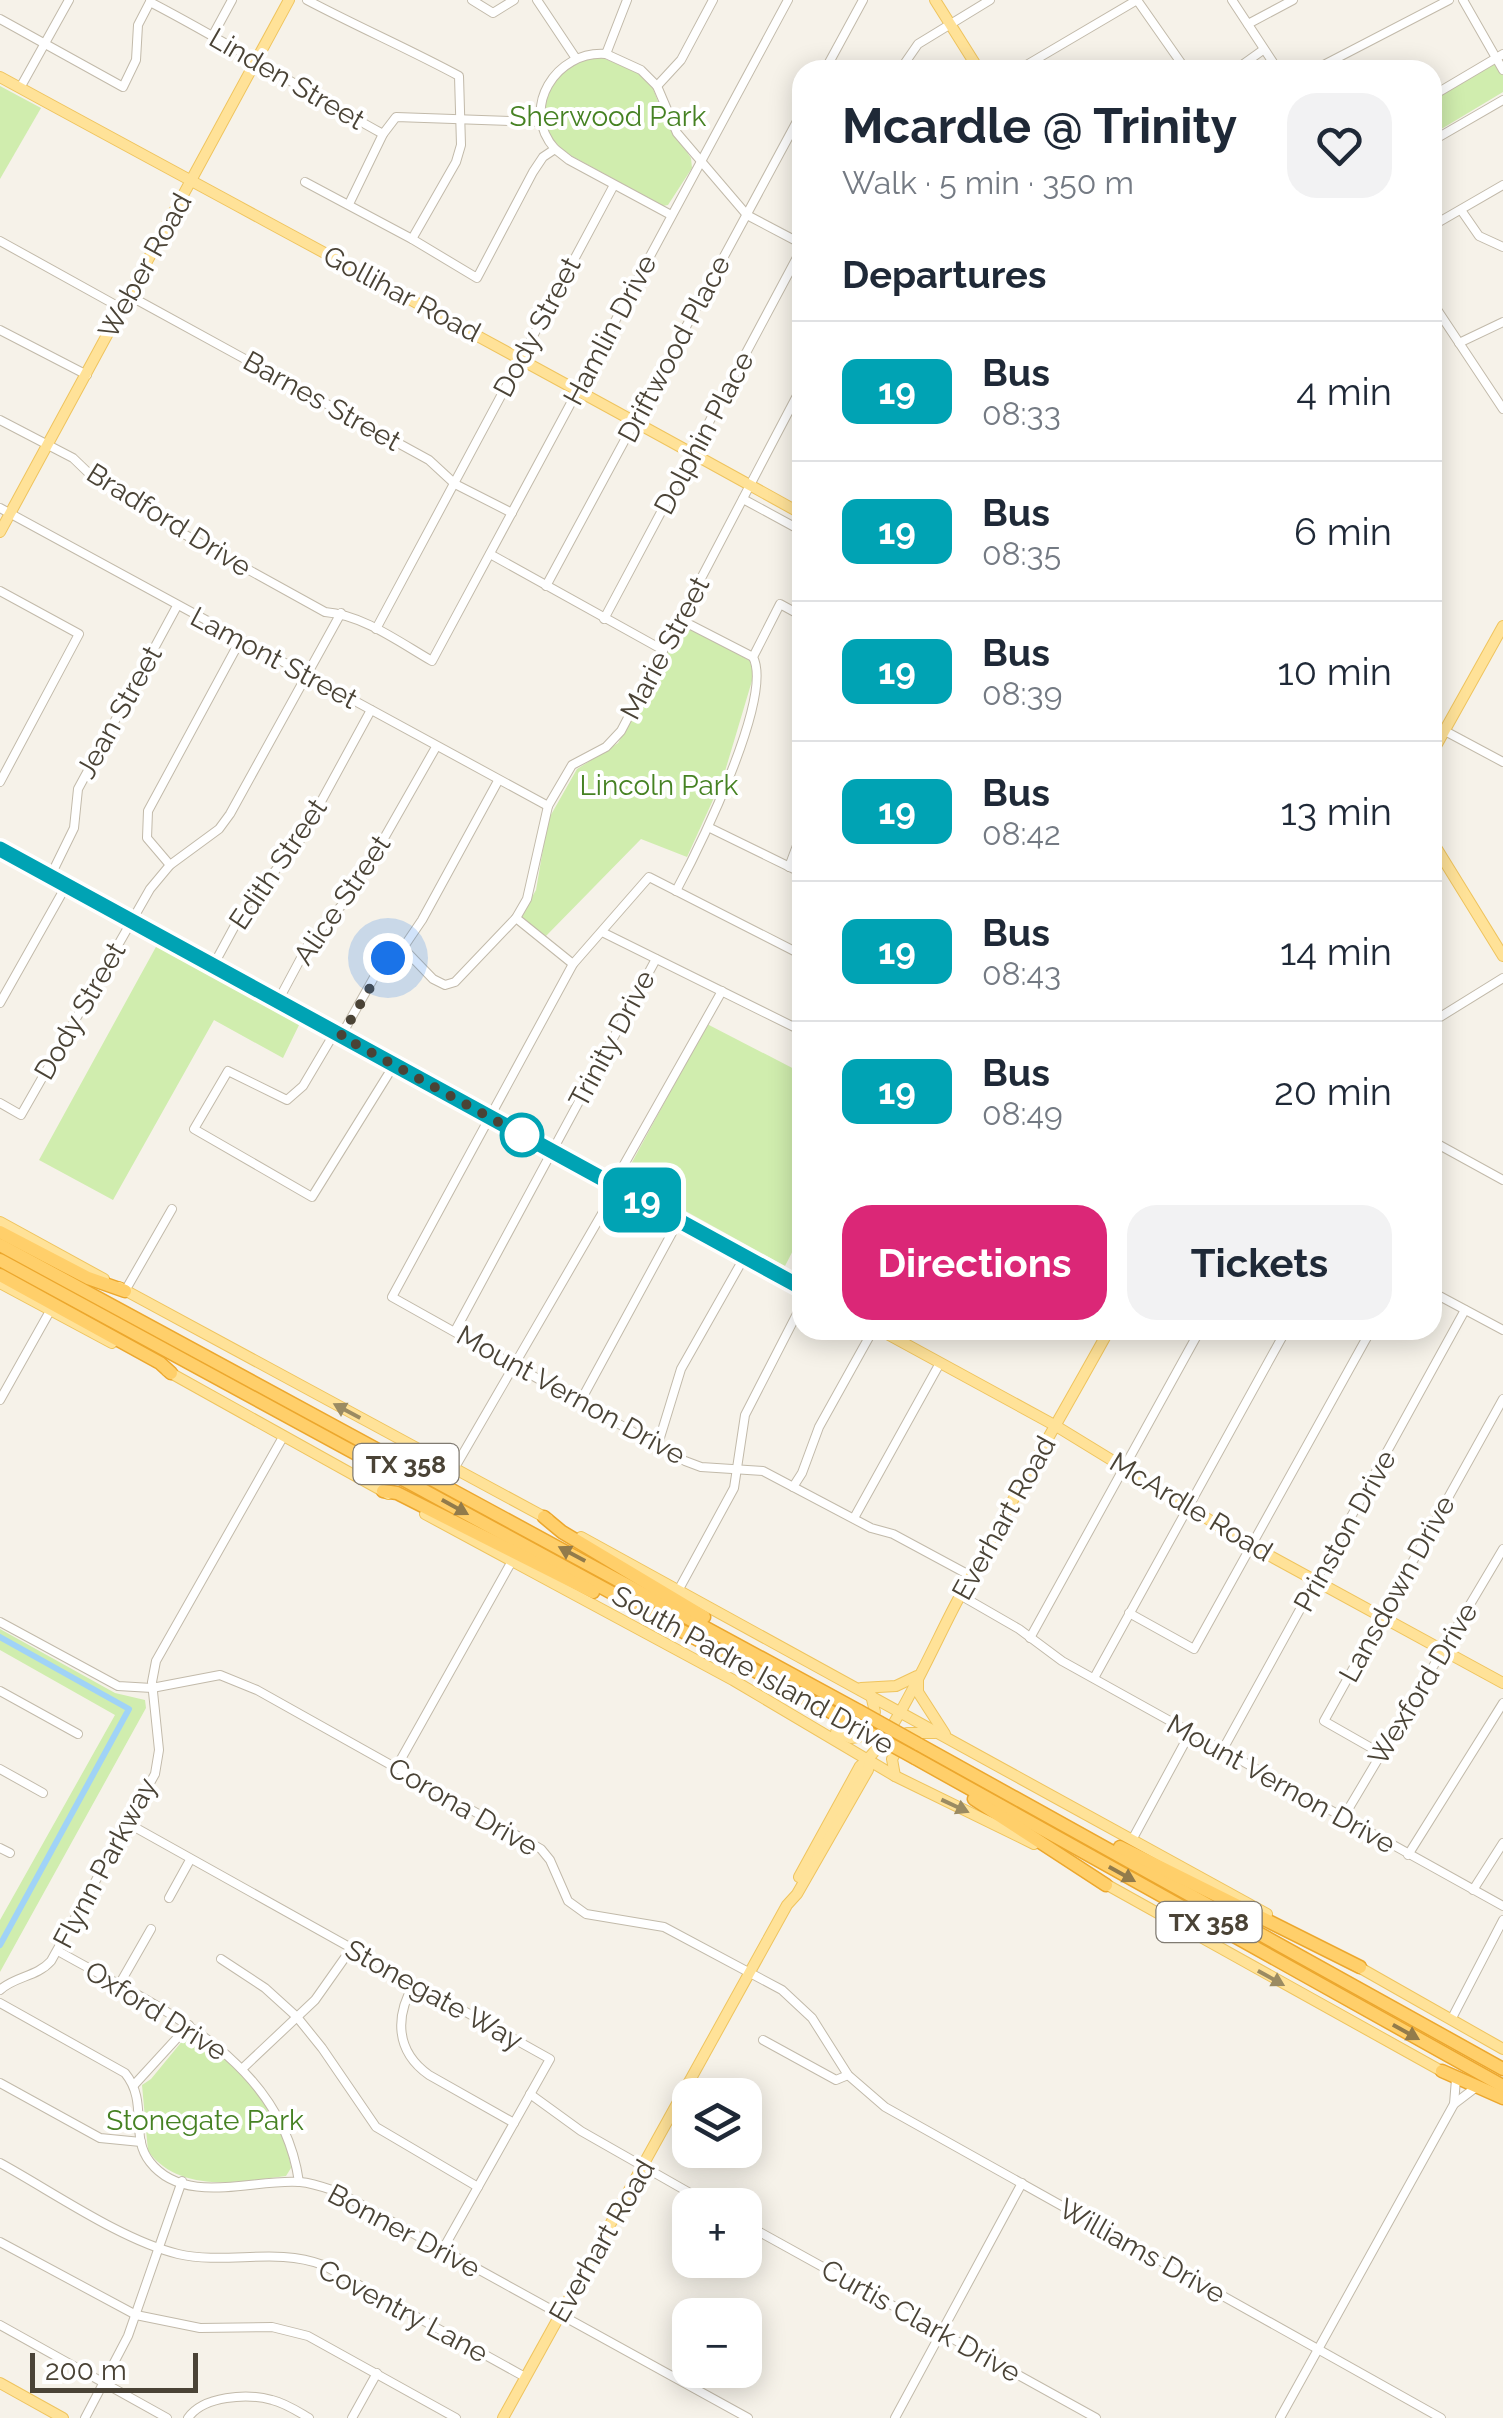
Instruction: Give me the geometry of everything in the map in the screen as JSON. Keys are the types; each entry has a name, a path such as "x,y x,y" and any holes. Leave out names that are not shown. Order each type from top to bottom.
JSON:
{"highway":[{"path":"0,1232 88,1278 126,1291"},
{"name":"South Padre Island Drive","path":"0,1244 812,1684 856,1717"},
{"name":"South Padre Island Drive","path":"0,1260 633,1605 856,1717 1503,2086"},
{"path":"0,1275 160,1363 171,1373"},
{"path":"383,1491 397,1493 567,1580 616,1602 633,1605"},
{"path":"544,1517 562,1532 792,1666 812,1684"},
{"path":"917,1754 994,1814 1106,1884"},
{"name":"South Padre Island Drive","path":"917,1754 970,1772 1503,2070"},
{"path":"970,1772 1360,1967"},
{"path":"1442,2071 1503,2101"}],"main road":[{"name":"Weber Road","path":"0,532 5,511 48,446 289,0"},
{"path":"935,0 973,60"},
{"name":"Gollihar Road","path":"0,78 792,508"},
{"path":"1442,735 1503,626"},
{"path":"0,850 792,1282"},
{"path":"1442,857 1503,956"},
{"path":"0,1222 946,1735 1503,2049"},
{"path":"0,1283 781,1706 894,1776 1041,1847 1456,2079 1503,2101"},
{"name":"McArdle Road","path":"895,1340 1056,1426 1252,1546 1503,1682"},
{"name":"Everhart Road","path":"503,2418 787,1905 868,1770 870,1759 1103,1340"},
{"path":"859,1688 896,1686 918,1676 918,1692 946,1735"},
{"path":"781,1706 855,1739 874,1712 872,1695"},
{"path":"894,1776 891,1763 907,1733 946,1735"},
{"path":"0,2383 64,2418"}],"street":[{"path":"20,88 68,0"},
{"path":"213,35 232,0"},
{"path":"308,0 460,76 461,146 456,162 412,239"},
{"path":"472,0 493,13 514,0"},
{"path":"536,0 575,57"},
{"path":"606,54 627,0"},
{"path":"657,86 681,60 713,0"},
{"name":"Hamlin Drive","path":"432,660 788,0"},
{"path":"830,60 863,0"},
{"path":"907,60 918,44 990,0"},
{"path":"1035,60 1137,0 1180,60"},
{"path":"1232,0 1270,60"},
{"path":"1248,24 1292,0"},
{"path":"1333,60 1449,0"},
{"path":"1463,0 1499,56 1503,70"},
{"path":"0,20 123,86 136,60 138,25 151,1"},
{"name":"Linden Street","path":"151,1 383,134 396,117 540,122"},
{"path":"1249,60 1263,50"},
{"path":"671,215 568,160 546,138 540,108 548,84 575,57 606,54 641,70 657,86 678,133 700,163 747,215 792,240"},
{"path":"1442,90 1499,56"},
{"path":"1442,135 1503,100"},
{"name":"Driftwood Place","path":"546,586 792,131"},
{"path":"348,204 383,134"},
{"path":"305,182 476,278 533,172 555,148"},
{"name":"Dody Street","path":"376,629 614,184"},
{"path":"1442,220 1503,184"},
{"path":"1461,210 1479,236 1503,246"},
{"path":"0,241 120,308"},
{"name":"Dolphin Place","path":"604,619 792,265"},
{"name":"Barnes Street","path":"128,295 429,460 455,484 512,513"},
{"path":"1442,317 1503,410"},
{"path":"1459,343 1503,322"},
{"path":"0,330 86,375"},
{"name":"Marie Street","path":"403,948 433,979 445,985 455,982 516,918 526,899 548,806 572,765 606,747 621,731 792,405"},
{"name":"Bradford Drive","path":"0,420 73,458 100,484 138,501 162,522 325,612 341,613 432,660"},
{"path":"743,498 792,526"},
{"name":"Lamont Street","path":"5,511 548,806"},
{"path":"785,522 792,516"},
{"path":"490,554 663,650"},
{"path":"0,591 78,634 0,782"},
{"path":"676,891 710,828 730,778 758,678 753,657 780,604 792,611"},
{"name":"Jean Street","path":"50,877 74,828 78,789 177,606"},
{"name":"Dody Street","path":"0,1103 21,1115 150,889 170,865 219,829 341,613"},
{"path":"682,620 753,657"},
{"path":"170,865 147,838 148,811 242,639"},
{"name":"Edith Street","path":"213,966 246,906 299,842 371,710"},
{"path":"1444,731 1503,762"},
{"name":"Alice Street","path":"278,1001 309,942 354,891 436,746"},
{"path":"394,1065 312,1197 194,1129 228,1071 287,1100 302,1086 377,972 403,948 422,920 498,781"},
{"path":"710,828 792,868"},
{"path":"788,866 792,856"},
{"path":"491,1118 573,964 649,877 792,950"},
{"path":"0,1003 66,886"},
{"path":"516,918 573,964"},
{"path":"602,932 792,1025"},
{"name":"Trinity Drive","path":"455,1331 656,958"},
{"path":"1442,1016 1503,978"},
{"path":"454,1469 614,1193 617,1177 722,990"},
{"name":"Mount Vernon Drive","path":"491,1118 392,1296 701,1467 763,1471 971,1576"},
{"path":"1442,1146 1503,1180"},
{"path":"126,1291 172,1209"},
{"path":"580,1402 679,1220"},
{"path":"658,1444 681,1369 745,1256"},
{"path":"1442,1297 1503,1330"},
{"name":"Prinston Drive","path":"1222,1751 1466,1310"},
{"path":"0,1400 50,1311"},
{"path":"679,1589 734,1488 745,1415 792,1323"},
{"path":"793,1487 819,1427 870,1340"},
{"path":"1030,1638 1194,1340"},
{"path":"1094,1678 1280,1340"},
{"path":"1129,1613 1194,1649 1365,1340"},
{"path":"854,1518 940,1363"},
{"name":"Lansdown Drive","path":"1382,1754 1324,1721 1503,1400"},
{"name":"Flynn Parkway","path":"0,1990 8,1982 46,1968 155,1774 159,1759 152,1688 160,1650 282,1437"},
{"name":"Wexford Drive","path":"1343,1818 1503,1549"},
{"path":"396,1768 512,1561"},
{"name":"Mount Vernon Drive","path":"960,1596 1190,1733 1503,1906"},
{"path":"0,1622 118,1686 152,1688"},
{"name":"Corona Drive","path":"152,1688 204,1676 234,1679 541,1849 568,1901 586,1914 664,1927 750,1972"},
{"path":"0,1691 78,1734"},
{"path":"1408,1855 1503,1703"},
{"path":"1132,1840 1190,1733"},
{"path":"0,1769 44,1793"},
{"name":"Stonegate Way","path":"129,1824 550,2059 443,2249"},
{"path":"1473,1890 1503,1843"},
{"path":"0,1848 10,1853"},
{"path":"169,1898 190,1860"},
{"path":"1451,2020 1503,1920"},
{"path":"119,1985 151,1930"},
{"path":"243,2068 328,1985 352,1949"},
{"name":"Oxford Drive","path":"58,1950 188,2025 243,2068 282,2124 294,2154 299,2182"},
{"path":"221,1958 265,1988 297,2017 376,2127 478,2187"},
{"name":"Williams Drive","path":"750,1972 782,1990 803,2008 848,2075 885,2107 1441,2418"},
{"path":"414,1984 400,2018 405,2043 418,2066 514,2122"},
{"path":"0,2002 116,2067 134,2085 140,2104 143,2151 156,2168 182,2182 136,2314 85,2418"},
{"path":"134,2085 188,2025"},
{"name":"Williams Drive","path":"762,2040 836,2080 848,2075"},
{"path":"1454,2104 1456,2079"},
{"path":"0,2084 88,2133 112,2141 141,2142"},
{"path":"1280,2418 1454,2104 1475,2088"},
{"path":"530,2094 581,2131 680,2188"},
{"name":"Coventry Lane","path":"0,2163 159,2248 207,2258 276,2256 311,2260 525,2378"},
{"name":"Bonner Drive","path":"182,2182 223,2189 299,2182 338,2192 748,2418"},
{"path":"895,2418 1022,2183"},
{"name":"Curtis Clark Drive","path":"762,2233 1096,2418"},
{"path":"0,2242 136,2314 200,2328 283,2328 308,2336 456,2418"},
{"path":"0,2325 167,2418"},
{"path":"352,2418 377,2374"},
{"path":"188,2418 203,2404 252,2397 274,2400 309,2418"}],"green space":[{"name":"Sherwood Park","path":"601,57 638,73 652,86 666,122 691,158 692,168 668,205 663,206 570,155 555,142 546,126 547,95 555,82 583,61"},
{"path":"1503,58 1503,92 1442,129 1442,94"},
{"path":"0,86 41,108 0,179"},
{"name":"Lincoln Park","path":"687,625 750,661 754,674 723,778 687,857 641,839 545,937 521,916 536,890 548,820 577,769 618,743"},
{"path":"157,945 300,1023 283,1058 214,1020 113,1200 39,1160"},
{"path":"707,1024 792,1068 792,1252 785,1266 624,1177"},
{"path":"0,1629 115,1693 145,1700 146,1708 0,1972 0,1920 115,1715 0,1650"},
{"name":"Stonegate Park","path":"188,2034 222,2054 254,2088 287,2150 291,2168 286,2176 231,2182 194,2179 161,2165 148,2151 142,2085"}],"waterway":[{"path":"0,1637 129,1709 0,1945"}],"bus line":[{"name":"19","path":"0,849 792,1283"}],"route":[{"path":"388,958 341,1036 522,1135"}]}
